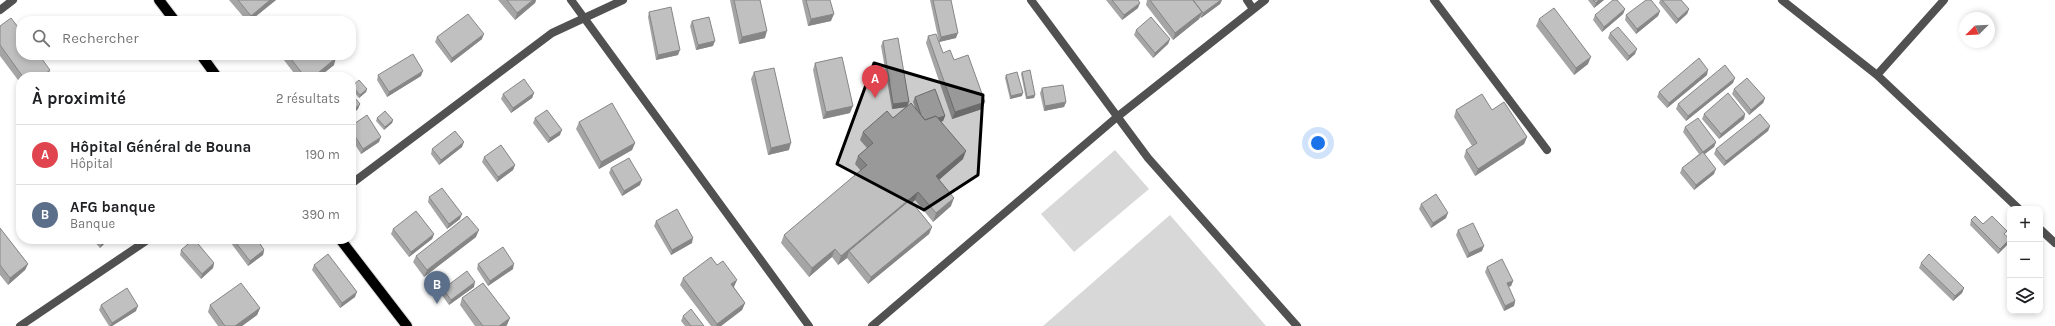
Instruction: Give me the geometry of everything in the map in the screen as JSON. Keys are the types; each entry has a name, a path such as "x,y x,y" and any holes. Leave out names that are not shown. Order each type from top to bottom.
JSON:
{"main road":[{"path":"159,0 171,16"},
{"path":"205,60 213,72"},
{"path":"344,244 407,326"}],"street":[{"path":"0,10 13,0"},
{"path":"571,0 809,326"},
{"path":"356,180 552,33 623,0"},
{"path":"1031,0 1148,158 1297,326"},
{"path":"1247,0 1253,9"},
{"path":"872,326 1117,117 1264,0"},
{"path":"1434,0 1547,150"},
{"path":"1782,0 1877,75 2016,206"},
{"path":"1877,75 1944,0"},
{"path":"2043,232 2055,243"},
{"path":"20,326 142,244"}],"highlighted area":[{"path":"874,63 983,95 978,175 924,210 837,164"}],"shaded area":[{"path":"1115,150 1149,189 1074,252 1041,214"},
{"path":"1170,215 1266,326 1043,326"}],"building":[{"path":"238,0 270,0 251,16"},
{"path":"507,0 533,0 517,13"},
{"path":"734,0 760,0 767,31 742,37"},
{"path":"806,0 830,0 834,14 811,19"},
{"path":"933,0 951,0 958,33 941,37"},
{"path":"1112,0 1138,0 1140,3 1124,15"},
{"path":"1150,0 1193,0 1202,12 1175,33"},
{"path":"1193,0 1221,0 1203,13"},
{"path":"1613,0 1617,0 1625,9 1604,27 1595,15"},
{"path":"1646,0 1651,0 1660,11 1637,29 1626,15"},
{"path":"1662,0 1681,0 1689,9 1678,19"},
{"path":"671,7 680,50 658,55 649,12"},
{"path":"1554,8 1591,57 1576,68 1539,19"},
{"path":"468,14 484,34 452,58 437,37"},
{"path":"709,17 715,41 698,45 692,21"},
{"path":"1151,17 1170,39 1155,53 1136,30"},
{"path":"11,18 16,24 16,60 43,60 50,70 47,72 19,72 0,45 0,26"},
{"path":"1618,27 1637,49 1629,56 1610,33"},
{"path":"936,34 943,53 950,50 954,60 968,55 985,102 955,112 928,36"},
{"path":"898,38 909,102 893,104 883,41"},
{"path":"413,54 423,71 389,92 378,75"},
{"path":"842,57 853,106 826,112 815,63"},
{"path":"1699,58 1708,70 1669,103 1659,92"},
{"path":"292,60 334,60 319,72 301,72"},
{"path":"1725,65 1735,78 1688,116 1678,104"},
{"path":"774,68 791,143 771,148 754,72"},
{"path":"1030,70 1035,95 1027,97 1022,72"},
{"path":"1017,72 1023,93 1011,96 1006,75"},
{"path":"1747,78 1765,98 1751,110 1734,89"},
{"path":"524,79 534,93 513,108 503,94"},
{"path":"359,80 367,89 360,95 356,90 356,83"},
{"path":"1063,85 1066,102 1045,106 1042,88"},
{"path":"935,89 945,116 938,118 936,116 925,120 921,115 915,97"},
{"path":"1728,93 1745,114 1721,134 1704,114"},
{"path":"1482,94 1492,110 1504,102 1527,137 1478,169 1466,150 1477,143 1456,110"},
{"path":"356,99 360,104 356,108"},
{"path":"612,103 635,143 601,162 579,122"},
{"path":"911,103 925,120 936,116 966,151 936,176 954,198 936,213 918,192 841,256 835,249 812,268 784,235 867,165 858,156 873,143 863,132 887,111 893,118"},
{"path":"547,110 562,130 550,138 535,118"},
{"path":"385,111 393,120 385,127 377,118"},
{"path":"1760,114 1770,126 1726,161 1716,149"},
{"path":"367,115 381,137 363,149 356,138 356,123"},
{"path":"1698,118 1716,142 1703,152 1685,127"},
{"path":"455,131 464,142 441,160 432,149"},
{"path":"501,145 515,165 498,177 484,157"},
{"path":"1703,152 1716,169 1696,185 1682,168"},
{"path":"629,158 642,180 624,191 611,168"},
{"path":"442,188 462,214 449,224 429,197"},
{"path":"1436,194 1448,213 1433,223 1421,204"},
{"path":"910,200 932,227 871,277 849,251"},
{"path":"677,209 693,238 672,250 656,221"},
{"path":"416,211 434,234 411,252 393,229"},
{"path":"467,216 479,230 427,270 416,256"},
{"path":"1975,216 1983,224 1992,216 2007,231 2004,234 2007,236 2007,242 2000,249 1971,220"},
{"path":"1473,223 1484,246 1469,253 1458,230"},
{"path":"0,228 28,264 10,278 0,265"},
{"path":"188,244 198,244 214,263 202,274 181,250"},
{"path":"237,244 260,244 264,250 250,261"},
{"path":"503,247 514,264 490,281 478,264"},
{"path":"328,254 357,292 342,303 314,265"},
{"path":"1929,254 1964,288 1955,296 1921,263"},
{"path":"711,257 717,265 723,261 737,280 731,284 745,303 717,324 683,278"},
{"path":"1502,259 1513,281 1507,283 1515,301 1505,306 1487,267"},
{"path":"467,271 475,282 451,300 443,289"},
{"path":"241,283 260,308 235,326 225,326 210,305"},
{"path":"483,283 510,318 499,326 483,326 462,298"},
{"path":"127,288 138,306 112,323 101,305"},
{"path":"691,309 704,326 691,326 683,316"}],"place":[{"name":"Hôpital Général de Bouna","path":"875,98"},
{"name":"AFG banque","path":"437,304"}]}
